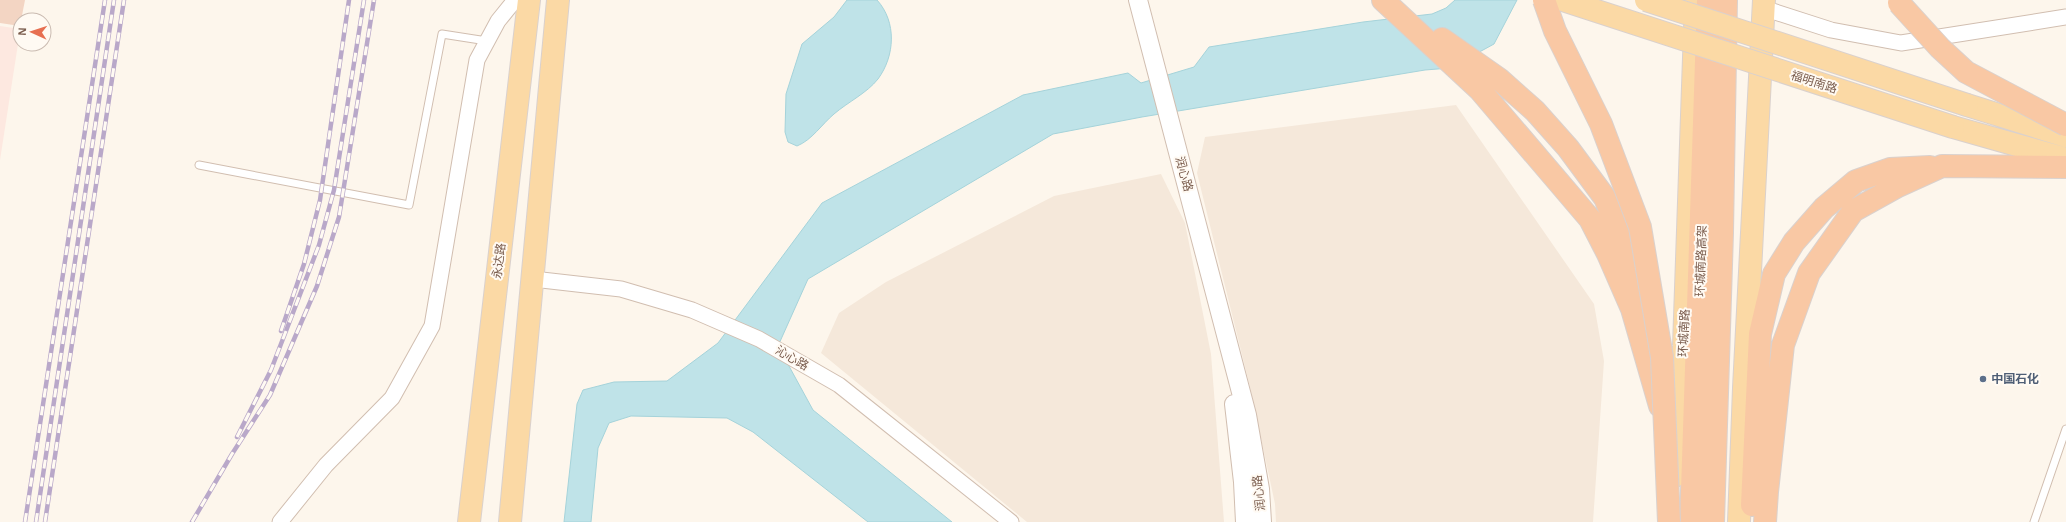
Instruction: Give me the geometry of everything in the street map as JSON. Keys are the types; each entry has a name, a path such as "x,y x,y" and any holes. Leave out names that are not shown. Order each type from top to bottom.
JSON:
{"highway":[{"path":"1384,0 1480,90 1590,219 1608,254 1632,309 1676,462"},
{"path":"1384,0 1499,79 1535,111 1568,148 1605,198 1624,240 1658,329"},
{"path":"1544,0 1555,32 1601,124 1640,227 1662,357 1670,522"},
{"name":"环城南路高架","path":"1691,522 1708,0"},
{"name":"环城南路高架","path":"1713,522 1722,233 1726,0"},
{"path":"1897,0 1940,48 1966,72 2066,125"},
{"path":"1765,522 1783,345 1808,273 1853,211 1898,186 1942,166"},
{"path":"1751,522 1760,334 1774,274 1794,242 1824,208 1856,182 1890,168 1942,166 2066,167"}],"main road":[{"name":"永达路","path":"469,522 529,0"},
{"path":"510,522 558,0"},
{"name":"福明南路","path":"1563,0 1953,127 2066,159"},
{"path":"1646,0 2066,136"},
{"name":"环城南路","path":"1670,522 1676,462 1684,346 1696,0"},
{"path":"1739,522 1744,388 1763,4"}],"street":[{"path":"280,522 326,465 392,398 432,326 477,60 498,21 515,0"},
{"name":"润心路","path":"1138,0 1247,415 1260,489 1262,522"},
{"path":"1763,4 1831,30 1901,43 2066,17"},
{"name":"沁心路","path":"533,279 621,289 692,310 760,339 839,386 1011,522"},
{"name":"润心路","path":"1229,348 1243,482 1244,522"}],"lane":[{"path":"199,165 409,205 442,34 487,41"},
{"path":"2034,522 2066,429"}],"shaded area":[{"path":"0,26 12,28 12,52 17,52 0,160"},
{"path":"1456,105 1594,304 1604,361 1593,522 1276,522 1275,504 1250,387 1197,173 1205,137"},
{"path":"1161,174 1185,223 1211,354 1224,522 1027,522 821,353 839,313 886,282 1054,196"}],"water":[{"path":"847,0 877,0 888,18 891,29 888,60 884,70 874,84 845,105 812,136 797,146 788,142 785,132 786,94 802,44 834,17"},
{"path":"1455,0 1517,0 1494,44 1450,68 1425,70 1142,117 1053,134 808,279 778,346 813,410 952,522 868,522 753,432 727,418 631,416 609,423 598,448 591,522 564,522 577,404 583,390 614,382 667,381 718,343 822,203 1023,95 1128,73 1141,83 1194,67 1209,47 1363,22 1432,14 1446,8"}],"building":[{"path":"0,0 25,0 23,12 12,12 12,25 0,23"}],"railway":[{"path":"25,522 105,0"},
{"path":"36,522 114,0"},
{"path":"45,522 124,0"},
{"path":"281,331 304,264 320,200 349,0"},
{"path":"237,437 271,370 319,245 334,190 364,0"},
{"path":"192,522 232,454 270,395 317,286 339,217 374,0"}],"place":[{"name":"中国石化","path":"1983,379"}]}
